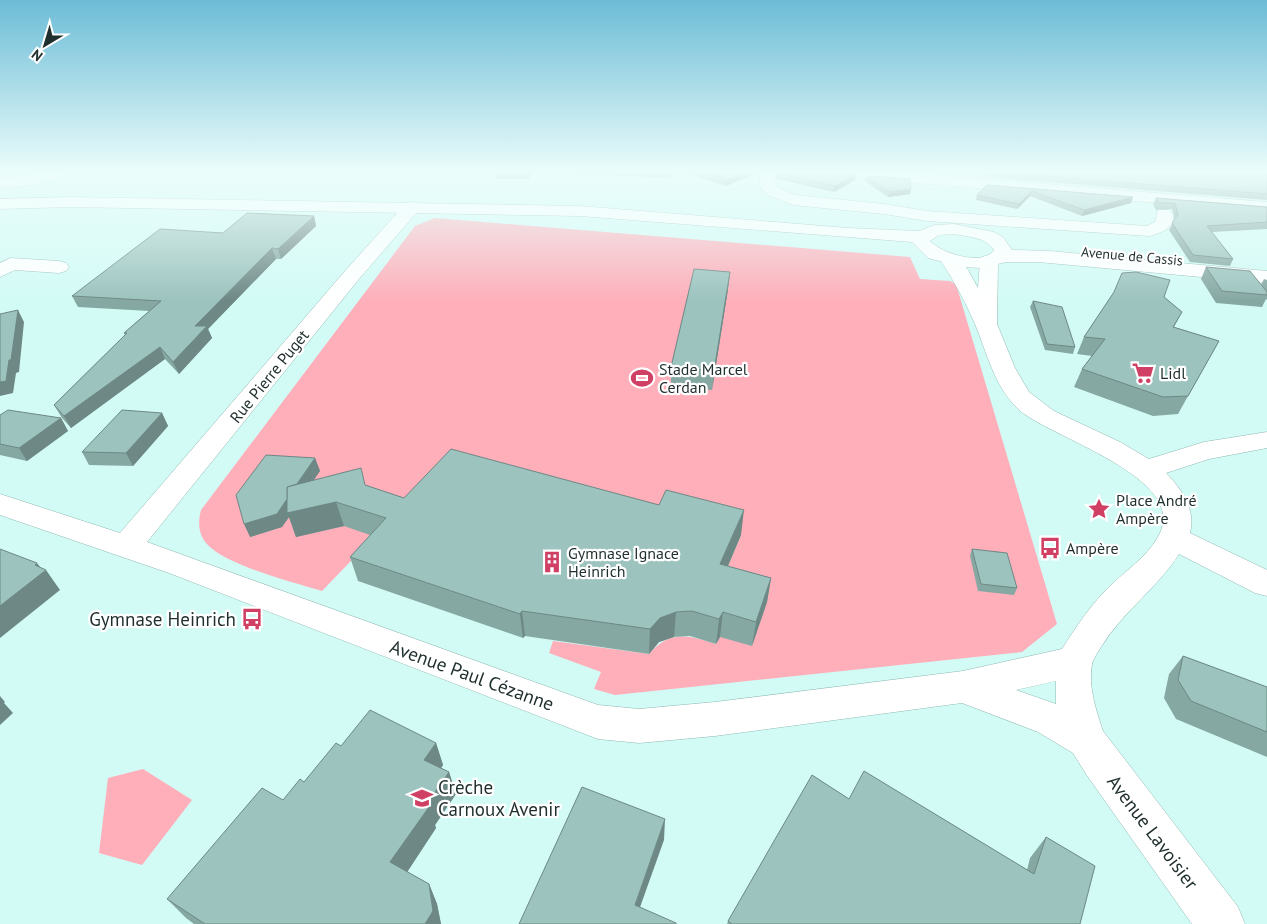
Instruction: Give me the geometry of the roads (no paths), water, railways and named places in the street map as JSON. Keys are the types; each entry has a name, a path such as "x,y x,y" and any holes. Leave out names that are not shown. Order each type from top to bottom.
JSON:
{"street":[{"name":"Rue Pierre Puget","path":"128,546 352,275 405,215"},
{"name":"Avenue de Cassis","path":"630,215 848,233 929,228 964,230 982,234 994,248 1050,257 1267,277"},
{"path":"898,215 929,228 960,218 1149,231 1163,225 1161,215"},
{"path":"960,218 979,222 994,248"},
{"path":"986,324 994,248 1006,226 1035,222"},
{"path":"929,228 921,242 940,255 963,280 986,324 1013,388 1027,405 1056,424 1115,451 1146,470 1162,486 1173,501 1178,518 1174,538 1156,564 1120,597 1094,629 1074,661"},
{"name":"Avenue de Cassis","path":"848,233 962,261 994,248 1049,249 1267,269"},
{"path":"0,271 11,264 60,267"},
{"path":"1146,470 1204,451 1267,440"},
{"name":"Avenue Paul Cézanne","path":"0,504 128,546 598,722 639,726 715,719 963,686 1074,661"},
{"path":"1174,538 1267,584"},
{"name":"Avenue Lavoisier","path":"1074,661 1074,702 1087,740 1100,761 1221,924"},
{"name":"Avenue Paul Cézanne","path":"963,686 1052,720 1087,740"}],"place":[{"name":"Lidl","path":"1143,373"},
{"name":"Stade Marcel Cerdan","path":"642,378"},
{"name":"Place André Ampère","path":"1099,509"},
{"name":"Ampère","path":"1050,548"},
{"name":"Gymnase Ignace Heinrich","path":"552,562"},
{"name":"Gymnase Heinrich","path":"252,619"},
{"name":"Crèche Carnoux Avenir","path":"422,798"}]}
